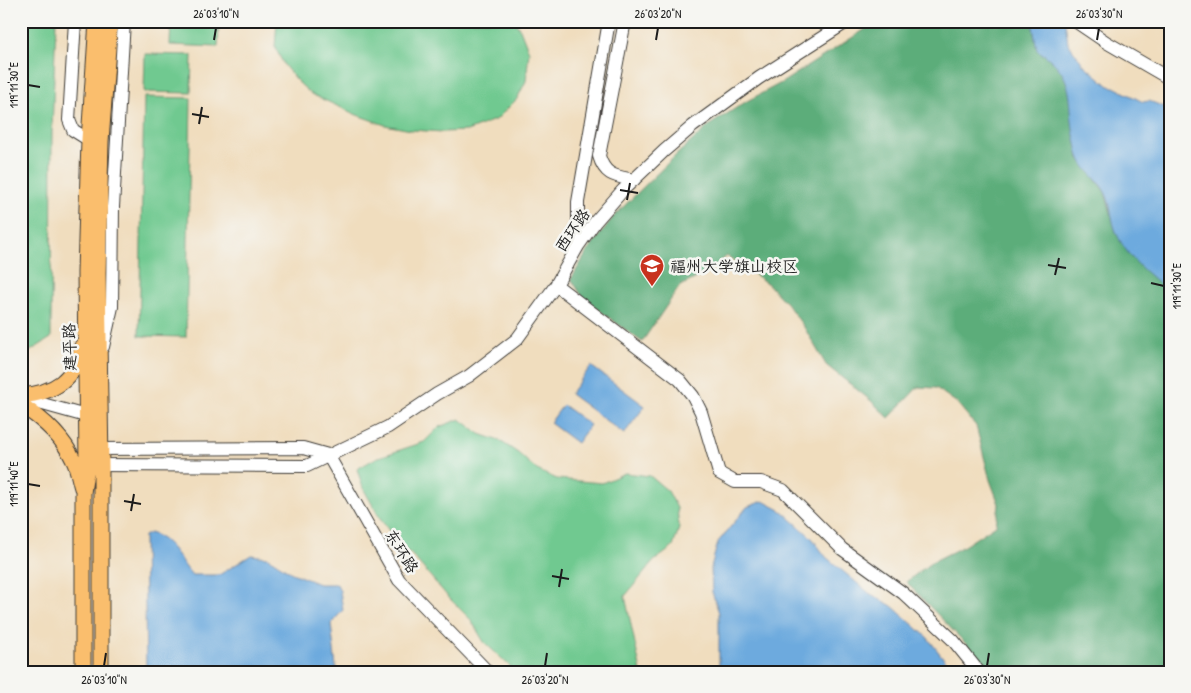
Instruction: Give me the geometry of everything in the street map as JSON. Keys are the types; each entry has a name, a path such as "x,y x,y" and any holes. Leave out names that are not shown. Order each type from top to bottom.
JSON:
{"main road":[{"name":"建平路","path":"97,21 89,140 85,263 86,330 94,418 101,672"},
{"name":"建平路","path":"94,418 99,364 98,273 101,141 110,21"},
{"path":"21,397 35,395 64,383 81,355 86,330"},
{"path":"21,405 44,420 60,438 74,461 83,494"},
{"name":"建平路","path":"83,672 83,494 94,465"}],"street":[{"path":"75,21 69,120 74,130 89,140"},
{"path":"99,364 112,307 115,171 124,21"},
{"path":"578,246 578,202 609,21"},
{"path":"624,21 599,156 603,166 612,176 634,180"},
{"name":"西环路","path":"94,465 307,466 388,427 437,394 469,376 517,338 556,285 578,246 595,222 634,180 693,126 788,58 848,21"},
{"path":"1076,22 1106,42 1170,79"},
{"path":"556,285 680,380 693,396 701,412 719,474 735,482 761,482 782,490 842,549 903,593 953,640 979,672"},
{"path":"21,397 94,418"},
{"path":"94,449 303,448 328,455"},
{"name":"东环路","path":"328,455 399,580 488,672"}],"green space":[{"path":"21,21 56,21 52,132 51,338 21,357"},
{"path":"171,21 219,21 218,47 170,45"},
{"path":"277,21 514,21 520,29 529,52 526,81 517,99 497,119 467,131 411,130 385,125 357,115 311,94 296,80 284,65 275,47"},
{"path":"878,21 1032,21 1037,50 1051,59 1064,74 1070,91 1079,158 1105,192 1116,232 1155,280 1170,292 1170,672 989,672 966,644 906,582 932,562 964,546 996,525 999,504 990,480 976,426 957,403 936,388 918,387 889,418 870,400 826,365 804,327 787,304 768,284 727,256 705,274 680,286 642,342 584,299 571,279 589,249 614,216 676,155 711,124 747,101 783,82"},
{"path":"145,54 192,55 191,93 144,92"},
{"path":"144,97 191,98 186,337 139,336"},
{"path":"460,419 480,434 500,441 518,453 537,470 557,479 602,483 625,473 650,476 668,491 677,508 679,528 673,547 654,561 625,596 641,672 516,672 484,642 471,620 449,598 412,555 399,544 381,520 363,488 357,469 376,458 424,442 439,427"}],"water":[{"path":"1032,21 1065,21 1068,43 1083,64 1109,86 1143,102 1149,101 1170,109 1170,292 1138,264 1119,239 1105,192 1085,168 1079,157 1065,79 1059,69 1037,50"},
{"path":"591,366 645,406 624,434 570,394"},
{"path":"563,405 590,425 577,443 550,423"},
{"path":"763,501 782,511 812,538 826,557 869,593 892,606 927,637 954,672 719,672 719,613 712,592 711,567 718,542 747,507"},
{"path":"150,533 158,536 169,545 192,575 219,575 251,555 267,557 292,573 319,584 337,584 343,610 331,624 336,667 340,672 146,672 144,536"}],"place":[{"name":"福州大学旗山校区","path":"652,287"}]}
